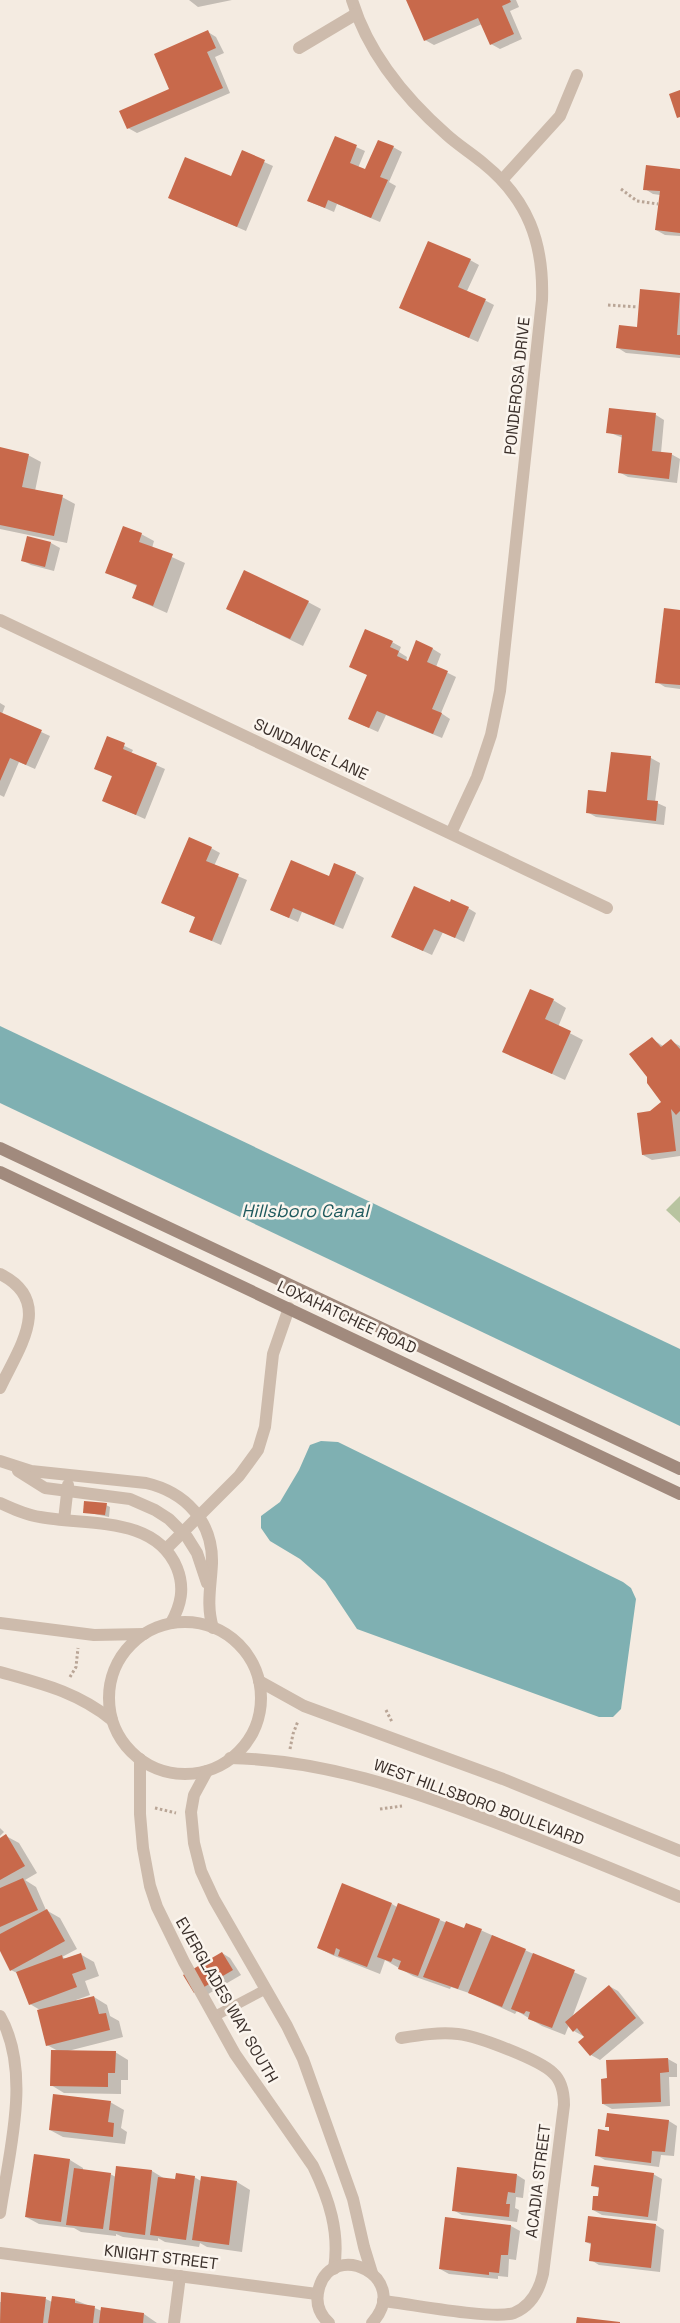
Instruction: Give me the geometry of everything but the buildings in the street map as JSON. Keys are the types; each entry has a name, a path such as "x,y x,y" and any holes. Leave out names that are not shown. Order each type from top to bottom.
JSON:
{"main road":[{"name":"LOXAHATCHEE ROAD","path":"0,1148 680,1469"},
{"name":"LOXAHATCHEE ROAD","path":"0,1172 680,1494"}],"street":[{"name":"PONDEROSA DRIVE","path":"352,0 366,35 389,72 416,106 448,136 502,180 519,202 531,224 542,265 542,300 500,691 491,735 477,777 451,833"},
{"path":"299,48 356,14"},
{"path":"502,180 560,116 578,75"},
{"name":"SUNDANCE LANE","path":"0,620 607,908"},
{"path":"0,1274 14,1283 26,1297 29,1304 29,1323 0,1388"},
{"path":"166,1549 246,1469 258,1450 265,1428 273,1354 289,1308"},
{"path":"0,1461 39,1485 67,1492 138,1501 163,1514 182,1532 197,1553 208,1587"},
{"path":"12,1467 154,1485 179,1497 200,1516 211,1549 212,1563 208,1587 209,1612 213,1628"},
{"path":"64,1520 69,1475"},
{"path":"0,1503 32,1516 129,1528 147,1536 166,1549 176,1566 181,1584 180,1603 171,1623"},
{"path":"0,1623 94,1634 144,1634"},
{"path":"171,1623 193,1623 213,1628 234,1640 250,1658 259,1680 261,1694 258,1718 248,1740 230,1758 207,1771 195,1774 172,1774 151,1767 140,1759 124,1742 112,1720 109,1690 114,1671 128,1647 144,1634 171,1623"},
{"path":"0,1672 65,1691 88,1702 112,1720"},
{"name":"WEST HILLSBORO BOULEVARD","path":"259,1680 304,1706 503,1779 680,1851"},
{"name":"WEST HILLSBORO BOULEVARD","path":"230,1758 289,1763 380,1781 502,1825 680,1897"},
{"name":"EVERGLADES WAY SOUTH","path":"140,1759 141,1831 150,1886 169,1933 235,2054 302,2151 321,2184 335,2230 337,2249 334,2269"},
{"path":"207,1771 194,1795 191,1812 197,1857 210,1892 287,2026 309,2075 353,2199 372,2273"},
{"path":"0,2016 9,2031 16,2061 18,2094 0,2213"},
{"name":"ACADIA STREET","path":"383,2301 494,2315 514,2313 529,2303 538,2292 543,2274 564,2105 564,2097 559,2080 538,2062 460,2034 439,2033 401,2038"},
{"name":"KNIGHT STREET","path":"0,2253 317,2294"},
{"path":"329,2323 320,2311 317,2294 320,2284 334,2269 354,2265 364,2267 379,2281 383,2301 381,2310 372,2323"},
{"path":"174,2323 180,2276"}],"lane":[{"path":"215,2016 266,1989"}],"path":[{"path":"620,189 637,201 658,204"},
{"path":"608,305 638,307"},
{"path":"70,1677 76,1667 78,1648"},
{"path":"290,1752 298,1720"},
{"path":"150,1806 182,1813"}],"green space":[{"path":"680,1196 680,1223 666,1210"}],"water":[{"name":"Hillsboro Canal","path":"0,1026 680,1349 680,1426 0,1103"},
{"path":"321,1441 338,1442 623,1582 631,1588 636,1599 621,1709 613,1717 599,1717 357,1629 325,1581 300,1559 270,1541 261,1528 261,1516 280,1502 299,1470 310,1445"}]}
